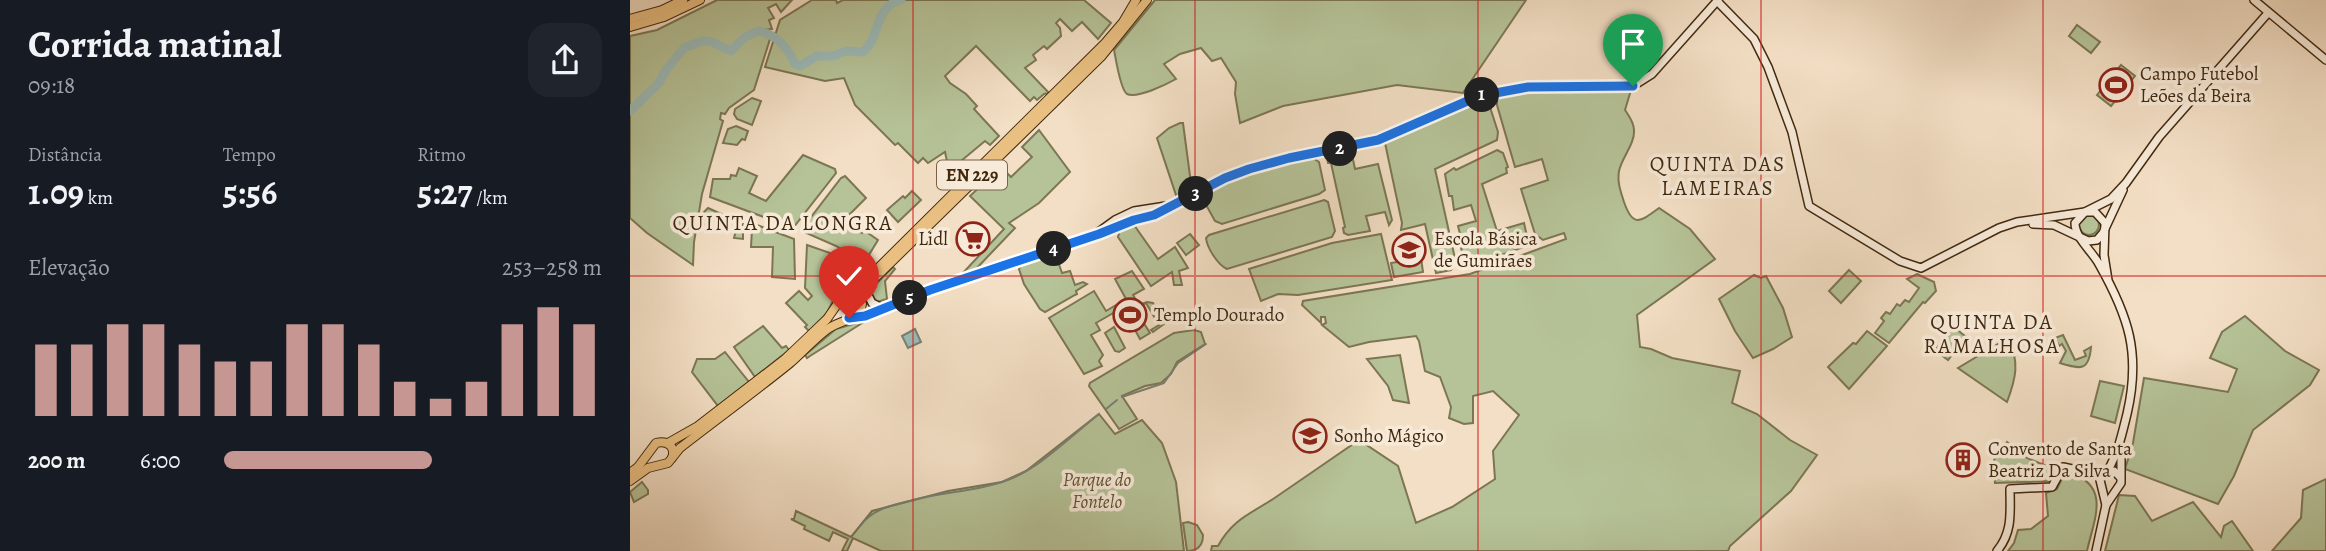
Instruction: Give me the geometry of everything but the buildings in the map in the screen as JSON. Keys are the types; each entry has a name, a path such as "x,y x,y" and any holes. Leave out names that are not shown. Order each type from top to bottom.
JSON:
{"main road":[{"path":"630,19 662,10 683,0"},
{"path":"630,27 664,17 699,0"},
{"name":"EN 229","path":"630,473 656,443 668,443 698,426 785,359 827,319 846,295 879,266 1097,52 1123,22 1136,0"},
{"name":"EN 229","path":"855,317 862,310 866,290 873,280 1101,57 1147,0"},
{"path":"846,295 854,295 862,302"},
{"path":"839,302 842,315 855,317"},
{"path":"630,481 648,468 666,464 680,448 789,364 826,329 842,320 855,317"},
{"path":"668,443 673,450 672,458"},
{"path":"650,451 653,461 660,465"}],"street":[{"path":"2254,0 2326,60"},
{"path":"855,317 865,316 1090,237 1110,228 1134,211 1151,212 1249,169 1378,140 1471,99 1503,90 1534,87 1633,86 1652,74 1718,1 1754,39 1768,66 1797,149 1809,206 1900,261 1921,268 1999,228 2017,222 2085,212 2111,199 2160,137 2268,13"},
{"path":"2017,222 2054,225 2092,241 2101,237 2126,183"},
{"path":"2085,212 2100,215 2105,229 2104,256 2108,280"},
{"path":"2085,212 2075,223 2079,237 2093,253 2108,280 2129,331 2134,353 2133,388 2121,439 2121,483 2106,505 2096,551"},
{"path":"866,290 872,303 883,308"},
{"path":"862,302 883,308"},
{"path":"2106,505 2101,477 2121,439"},
{"path":"1997,551 2003,544 2010,524 2010,489 2052,487 2063,467 2084,472 2117,472 2120,477"},
{"path":"2084,472 2110,491 2117,489"}],"green space":[{"path":"717,0 792,0 781,12 776,4 768,8 774,18 769,20 772,29 752,31 729,49 717,42 719,47 731,53 746,38 757,33 770,39 754,90 725,114 721,113 720,119 723,121 702,194 693,265 630,218 630,36 657,30"},
{"path":"812,0 836,0 837,3 843,0 1084,0 1111,23 1098,39 1082,22 1072,31 1060,19 1056,23 1061,36 1047,49 1044,46 1033,55 1036,60 1025,68 1049,93 1037,100 1034,97 1030,101 976,46 945,76 977,106 974,109 999,136 990,145 985,141 949,171 945,152 928,163 923,158 918,163 898,143 895,145 855,105 844,78 825,81 765,67 780,20"},
{"path":"1155,0 1526,0 1463,93 1397,85 1283,106 1240,123 1235,94 1236,82 1221,58 1212,61 1201,48 1180,54 1164,64 1176,79 1152,90 1127,94 1120,80 1114,50"},
{"path":"2077,25 2100,42 2091,53 2069,36"},
{"name":"Campo Futebol Leões da Beira","path":"2121,65 2135,76 2111,106 2097,95"},
{"path":"1534,88 1631,90 1625,110 1633,124 1634,135 1619,175 1627,210 1638,220 1659,208 1690,229 1715,259 1637,315 1640,347 1672,358 1740,371 1732,403 1757,414 1790,440 1817,455 1791,491 1730,546 1728,551 1211,551 1212,546 1218,546 1230,529 1244,517 1359,440 1398,466 1416,523 1452,507 1495,479 1493,451 1519,415 1493,391 1473,396 1473,423 1464,424 1449,418 1451,407 1440,377 1425,371 1416,336 1349,347 1322,325 1326,323 1325,317 1321,317 1321,323 1302,305 1303,301 1470,274 1566,239 1564,233 1543,240 1535,234 1521,189 1548,180 1542,159 1515,167 1497,105 1499,97"},
{"path":"752,98 761,101 752,125 737,119 734,114 735,109"},
{"path":"1480,99 1489,104 1498,132 1497,140 1435,169 1456,263 1451,270 1436,273 1425,224 1401,230 1402,223 1385,143 1389,137"},
{"path":"1183,123 1192,191 1177,198 1157,138"},
{"path":"736,126 748,131 745,140 742,139 737,145 723,143 728,129"},
{"path":"1039,130 1070,172 1039,203 1009,223 1015,228 974,271 961,275 1004,229 970,196 995,173 1002,179 1007,173 1011,177 1032,157 1022,147"},
{"path":"1351,150 1355,169 1378,164 1392,220 1389,225 1385,212 1366,216 1370,231 1348,235 1344,233 1331,163 1328,163 1327,158 1330,154"},
{"path":"1497,150 1503,153 1508,167 1507,173 1482,184 1497,231 1524,223 1528,241 1521,248 1468,265 1464,261 1458,226 1476,221 1471,205 1454,210 1445,174"},
{"path":"803,155 835,169 836,173 793,228 710,197 713,179 730,179 731,175 736,176 739,168 757,176 749,193 766,201"},
{"path":"1313,158 1319,162 1325,190 1319,194 1222,224 1215,221 1200,194 1255,172"},
{"path":"845,176 866,198 844,220 878,240 864,263 836,246 804,232 805,225"},
{"path":"912,191 921,200 898,222 887,210"},
{"path":"1324,200 1328,202 1335,231 1332,237 1227,269 1208,246 1206,238 1209,235"},
{"path":"708,208 730,218 732,215 743,220 743,239 734,238 738,222 709,216 707,225 702,224 704,212"},
{"path":"2085,215 2093,215 2099,225 2093,235 2085,235 2079,229 2079,221"},
{"path":"757,225 794,239 795,279 772,277 773,247 751,247 752,229"},
{"path":"1134,225 1158,259 1175,247 1188,268 1179,271 1182,285 1174,285 1172,272 1151,286 1118,237 1120,230"},
{"path":"1190,234 1199,245 1186,255 1177,243"},
{"path":"1381,234 1392,280 1298,295 1278,294 1261,301 1249,269 1332,243"},
{"path":"807,245 833,254 831,258 834,261 825,276 845,288 836,294 827,313 809,331 805,327 807,325 786,303 799,291 808,300 812,296 805,288"},
{"path":"1055,253 1062,273 1070,271 1075,285 1083,282 1087,284 1076,291 1077,294 1045,312 1040,309 1024,284 1019,269 1021,265"},
{"path":"1421,258 1423,272 1394,277 1391,263"},
{"path":"893,267 895,269 885,281 887,299 877,302 871,295 872,288"},
{"path":"1849,270 1861,281 1841,303 1829,291"},
{"path":"1132,271 1144,289 1133,295 1139,305 1147,302 1153,303 1164,324 1153,332 1151,330 1159,325 1146,303 1138,307 1134,301 1096,323 1100,330 1091,335 1103,355 1099,361 1102,366 1084,374 1049,318 1094,291 1106,311 1126,299 1115,279"},
{"path":"1917,274 1934,282 1936,291 1923,302 1889,343 1875,333 1884,321 1881,318 1886,312 1890,314 1897,304 1900,306 1905,300 1909,302 1919,288 1907,279"},
{"path":"1754,275 1761,278 1766,276 1783,308 1792,337 1753,358 1735,331 1719,299"},
{"path":"1138,314 1150,333 1140,339 1129,319"},
{"path":"2245,316 2285,351 2319,370 2310,385 2253,430 2234,476 2218,504 2125,469 2133,443 2144,378 2228,392 2237,369 2210,358 2222,332"},
{"path":"867,320 807,358 805,355 836,329"},
{"path":"763,326 782,348 786,346 789,350 755,377 734,347"},
{"path":"1114,327 1125,348 1119,352 1115,351 1105,333"},
{"path":"1954,327 1966,337 1948,360 1935,350"},
{"path":"1194,330 1201,332 1205,344 1177,362 1171,374 1161,383 1145,386 1122,396 1137,419 1119,429 1089,386 1090,383 1174,333"},
{"path":"1867,331 1887,346 1849,389 1828,367"},
{"path":"2063,335 2075,360 2086,356 2084,351 2091,347 2086,365 2073,367 2060,363 2066,351 2062,344 2059,346 2055,338"},
{"path":"2008,338 2014,355 2015,370 2007,402 1958,368"},
{"path":"725,352 749,382 718,406 692,372 697,359 715,359"},
{"path":"1400,355 1409,403 1393,400 1388,386 1367,359"},
{"path":"2100,381 2124,386 2115,423 2091,416"},
{"name":"Parque do Fontelo","path":"1099,414 1115,434 1142,420 1162,443 1176,482 1184,551 881,551 853,538 847,551 842,551 848,539 833,532 829,541 804,529 805,526 791,519 794,519 796,511 851,537 872,511 948,491 1002,482 1026,471"},
{"path":"2007,442 2027,458 2052,468 2052,481 1995,483 1994,460"},
{"path":"2071,473 2083,479 2095,495 2096,516 2087,551 2008,551 2018,530 2031,529 2048,516 2046,493 2057,489 2064,474"},
{"path":"2326,479 2326,551 2272,551 2301,518 2303,490"},
{"path":"642,482 648,494 634,502 630,492"},
{"path":"2119,495 2135,496 2152,521 2193,502 2221,537 2224,526 2232,521 2253,551 2105,551"},
{"path":"1183,523 1197,525 1203,535 1199,547 1187,551"}],"water":[{"path":"915,329 921,342 908,348 902,336"}],"waterway":[{"path":"630,111 659,83 684,48 710,41 731,51 745,37 758,31 776,39 785,47 795,64 800,66 817,56 834,56 845,51 863,52 873,39 886,9 901,0"},
{"path":"1122,397 1164,383 1178,363 1206,344"},
{"path":"1106,409 1117,400"},
{"path":"860,526 878,511 893,505 981,487 1015,477 1040,462 1099,414"}],"place":[{"name":"Campo Futebol Leões da Beira","path":"2116,85"},
{"name":"Lidl","path":"973,239"},
{"name":"Escola Básica de Gumirães","path":"1409,250"},
{"name":"Templo Dourado","path":"1130,315"},
{"name":"Sonho Mágico","path":"1310,436"},
{"name":"Convento de Santa Beatriz Da Silva","path":"1963,460"}],"district":[{"name":"QUINTA DAS LAMEIRAS","path":"1718,176"},
{"name":"QUINTA DA LONGRA","path":"783,223"},
{"name":"QUINTA DA RAMALHOSA","path":"1992,334"}],"route":[{"path":"849,318 865,316 930,290 1154,215 1225,178 1249,169 1378,140 1479,96 1528,87 1633,86"}]}
